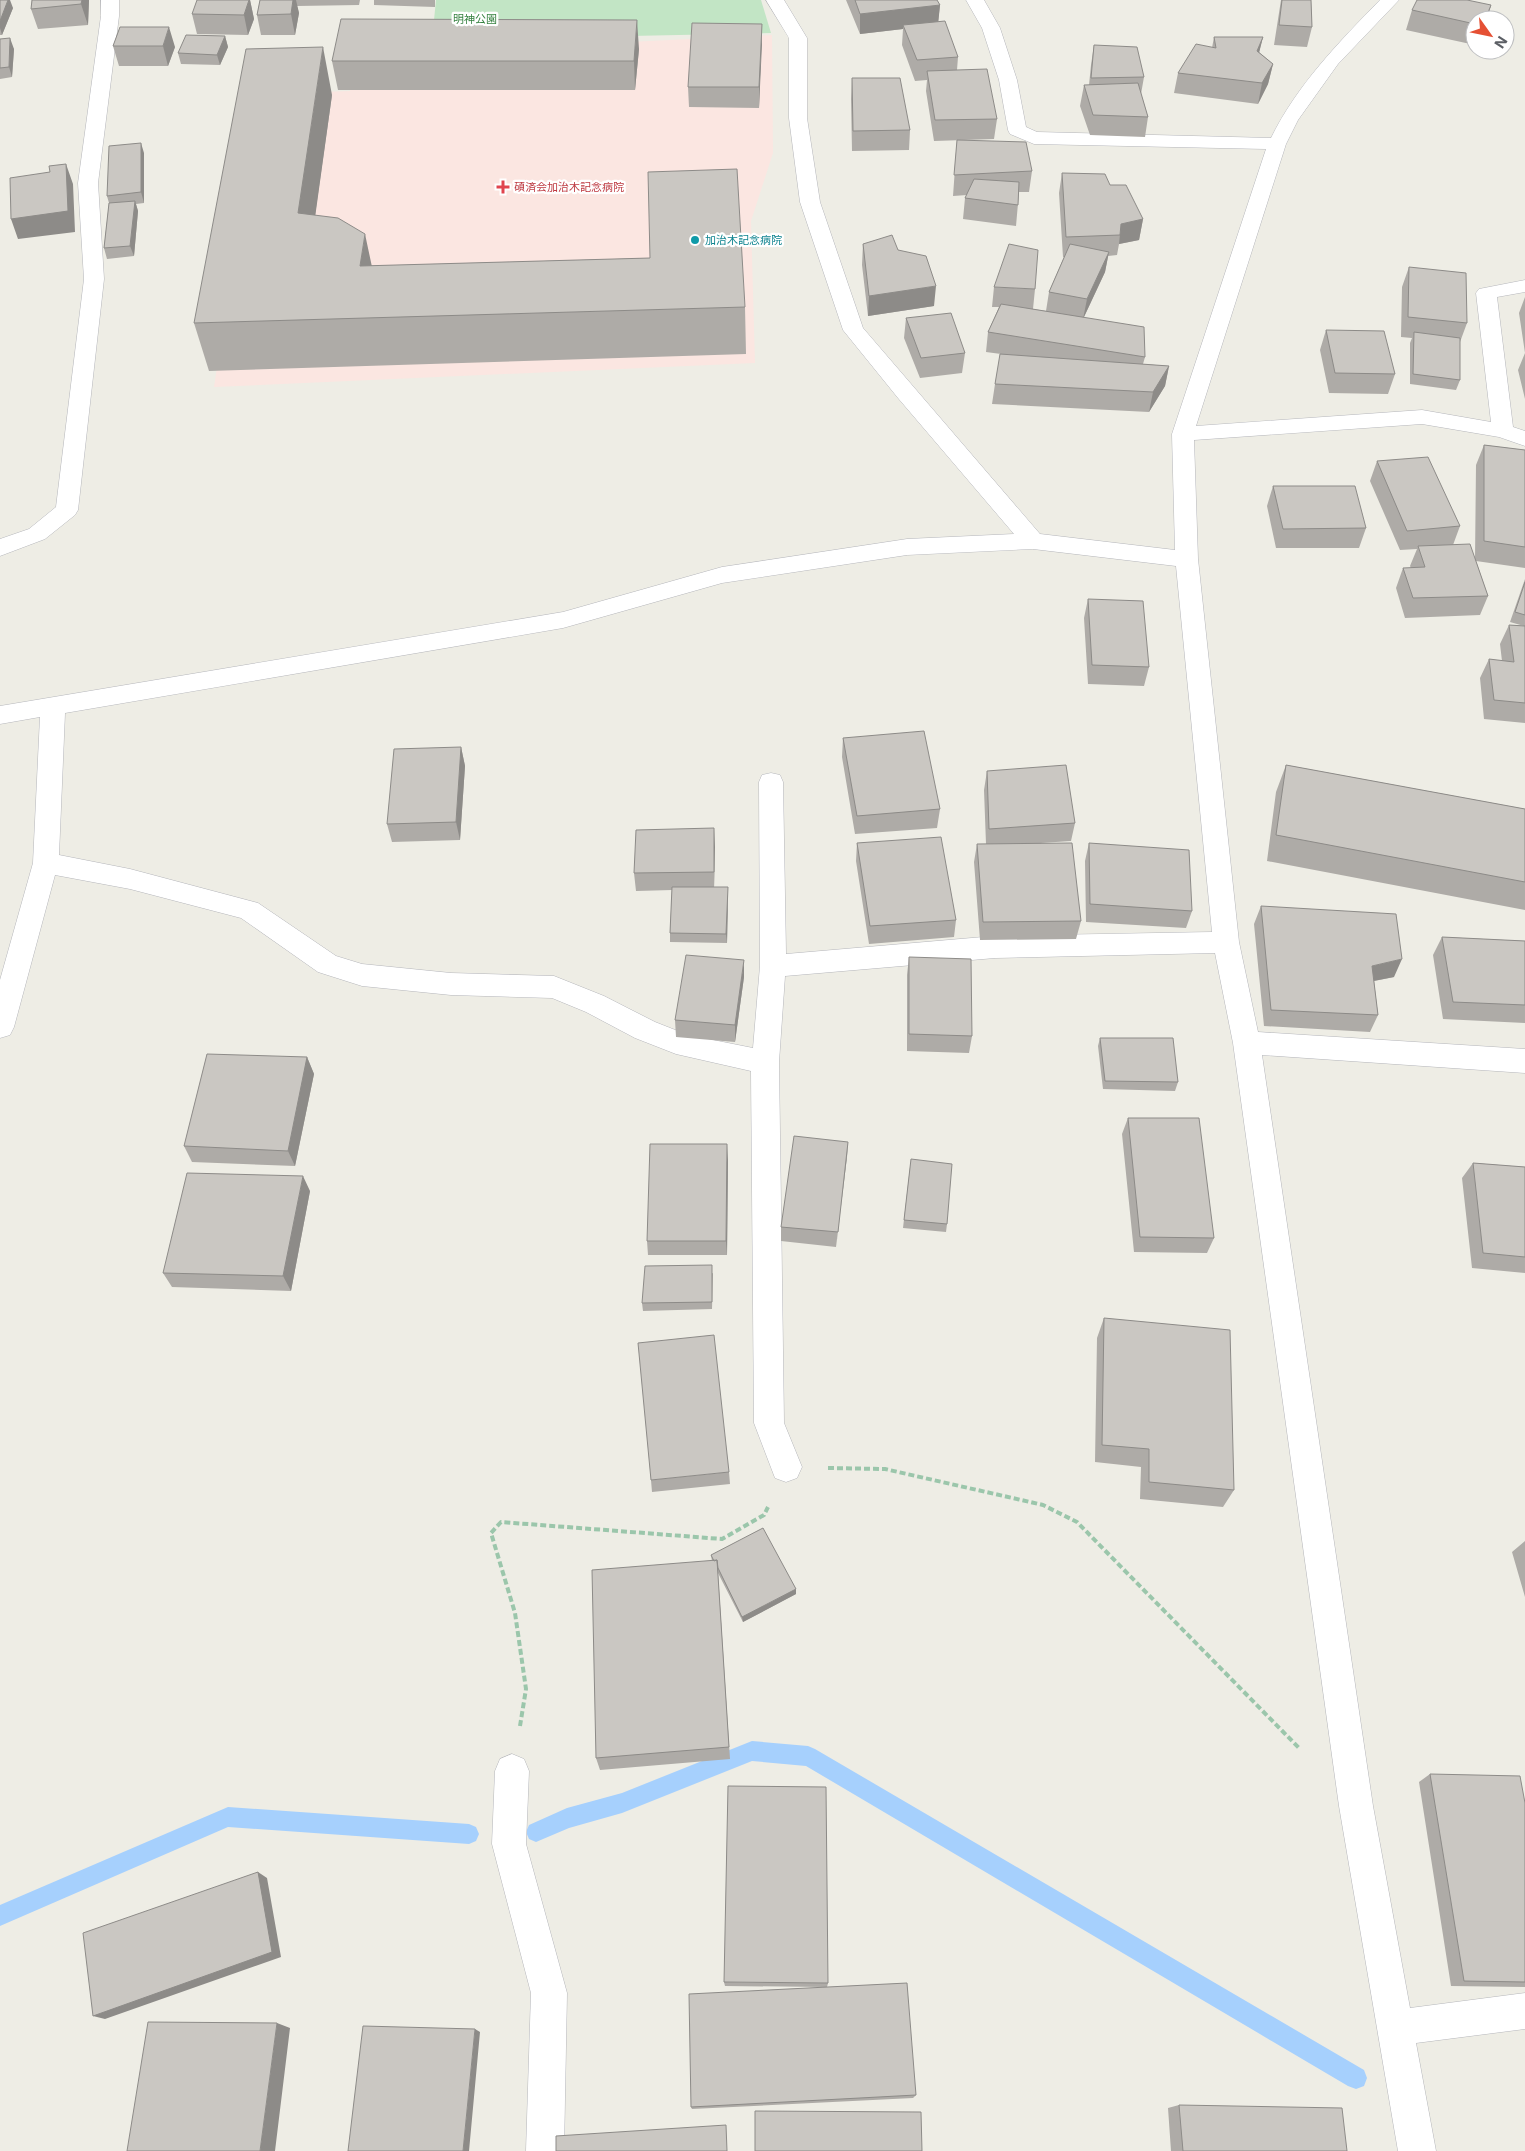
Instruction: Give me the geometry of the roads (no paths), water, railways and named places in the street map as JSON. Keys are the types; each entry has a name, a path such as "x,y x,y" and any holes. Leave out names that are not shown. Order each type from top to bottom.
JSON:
{"street":[{"path":"0,548 37,534 67,510 94,279 88,182 110,16 110,0"},
{"path":"775,0 798,38 798,118 810,202 853,330 1033,541"},
{"path":"975,0 991,28 1008,80 1017,130 1034,138 1277,144"},
{"path":"1390,0 1332,60 1289,120 1277,144 1183,434 1187,558 1226,942 1247,1042 1356,1806 1417,2151"},
{"path":"1503,431 1486,292 1525,286"},
{"path":"1183,434 1422,417 1503,431 1525,439"},
{"path":"0,715 563,620 722,575 906,547 1033,541 1187,558"},
{"path":"0,1027 46,864 53,707"},
{"path":"771,782 773,966 765,1062 769,1423 786,1467"},
{"path":"46,864 130,879 249,910 327,964 362,975 451,984 554,987 595,1004 645,1030 686,1046 765,1062"},
{"path":"773,966 995,947 1226,942"},
{"path":"1247,1042 1525,1061"},
{"path":"512,1771 509,1844 549,1993 544,2151"},
{"path":"1394,2028 1525,2011"}],"waterway":[{"path":"536,1832 567,1818 622,1803 752,1751 808,1756 1356,2078"},
{"path":"0,1916 228,1817 469,1834"}],"place":[{"name":"碩済会加治木記念病院","path":"503,187"},
{"name":"加治木記念病院","path":"695,240"}],"park label":[{"name":"明神公園","path":"475,19"}]}
